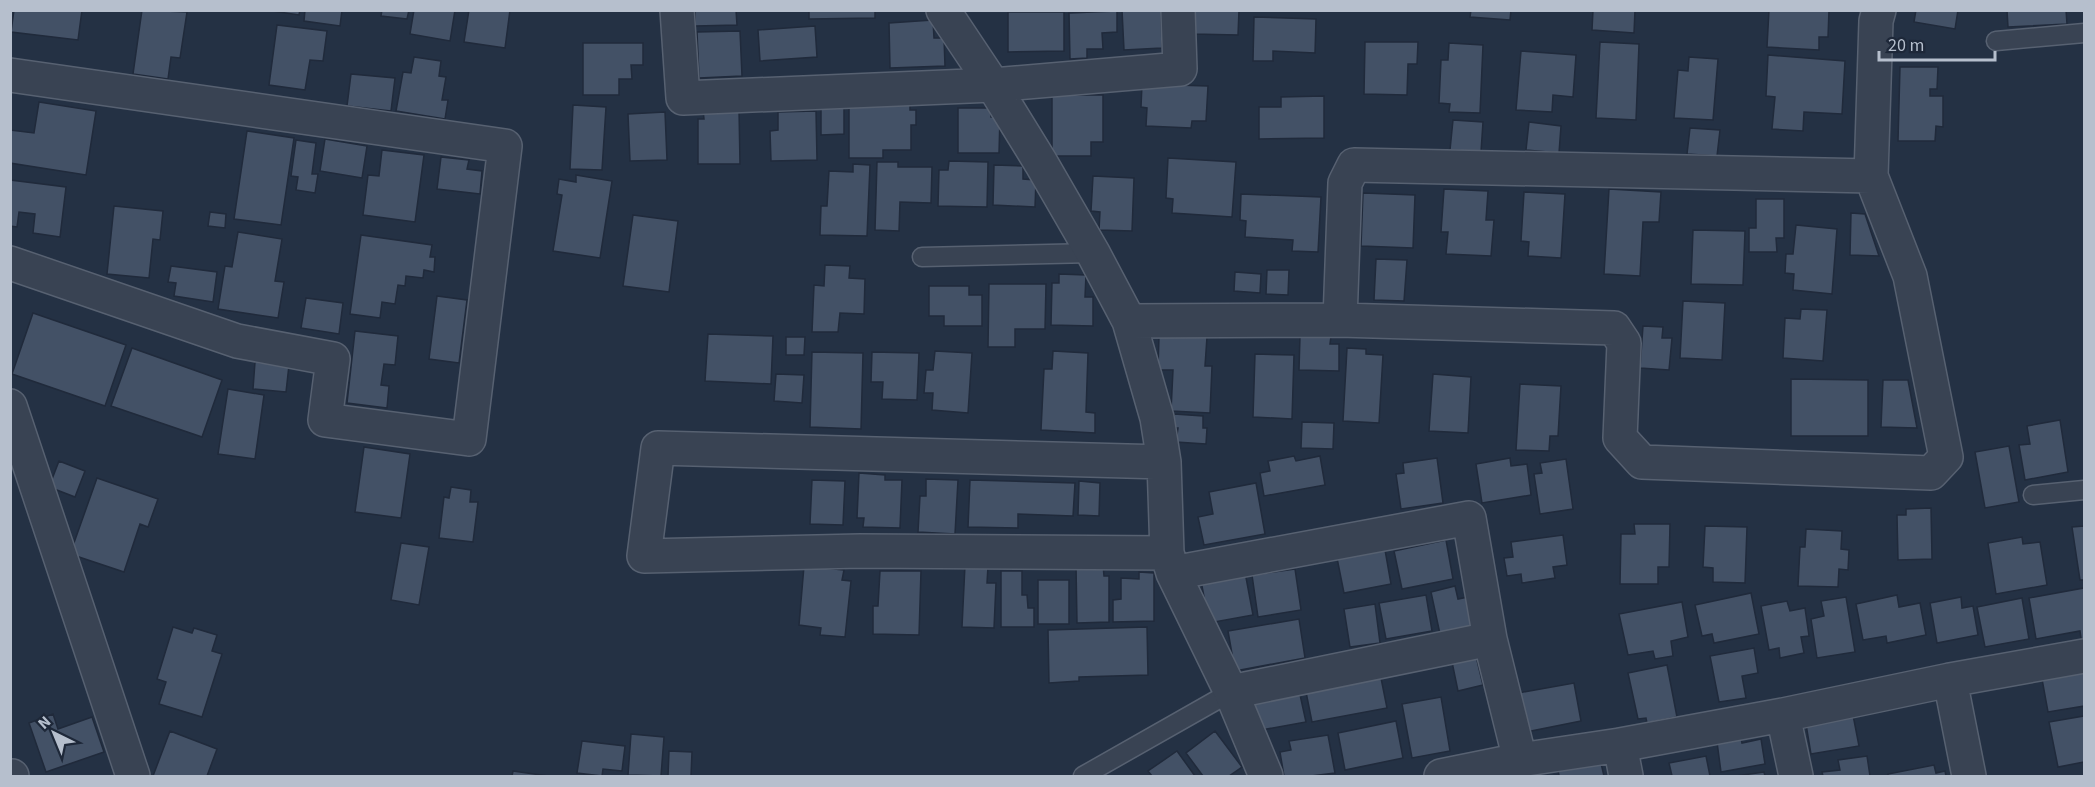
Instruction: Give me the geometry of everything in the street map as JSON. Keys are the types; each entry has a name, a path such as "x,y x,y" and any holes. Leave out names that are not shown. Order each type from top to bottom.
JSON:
{"street":[{"path":"678,10 683,98 993,85 1180,69 1178,10"},
{"path":"943,10 993,85 1093,253 1129,321 1157,418 1164,462 1170,563 1231,692 1266,777"},
{"path":"1129,321 1340,320 1614,328 1624,343 1620,438 1642,462 1931,473 1946,457 1910,276 1871,176 1876,21 1879,10"},
{"path":"10,75 505,146 469,439 325,420 333,359 237,341 10,263"},
{"path":"1340,320 1345,183 1353,165 1871,176"},
{"path":"10,406 133,777"},
{"path":"1164,462 658,448 644,556 860,552 1170,563 1469,518 1490,639 1520,760"},
{"path":"1231,692 1490,639"},
{"path":"1451,776 1520,760 1620,745 1783,715 1950,680 2085,656"},
{"path":"1950,680 1969,777"},
{"path":"1783,715 1796,777"},
{"path":"1620,745 1626,777"}],"lane":[{"path":"1995,40 2085,33"},
{"path":"922,256 1093,253"},
{"path":"2033,495 2085,490"},
{"path":"1083,777 1231,692"}],"building":[{"path":"14,10 82,10 78,40 11,32"},
{"path":"142,10 187,12 180,58 171,57 168,79 133,74"},
{"path":"266,10 300,10 299,15"},
{"path":"305,10 342,10 340,26 304,21"},
{"path":"382,10 409,10 407,19 381,16"},
{"path":"414,10 455,10 450,41 410,34"},
{"path":"469,10 510,10 505,48 464,42"},
{"path":"695,10 736,10 737,25 695,26"},
{"path":"809,10 875,10 875,18 809,19"},
{"path":"1122,10 1161,10 1162,48 1124,50"},
{"path":"1193,10 1239,10 1238,35 1193,34"},
{"path":"1471,10 1511,10 1510,20 1470,17"},
{"path":"1593,10 1635,10 1634,33 1592,30"},
{"path":"1769,10 1829,10 1828,37 1819,37 1819,50 1767,47"},
{"path":"1916,10 1958,10 1955,29 1914,22"},
{"path":"2007,10 2066,10 2067,24 2008,27"},
{"path":"1117,11 1117,32 1102,33 1103,49 1087,49 1087,58 1070,59 1069,13"},
{"path":"1008,12 1064,12 1064,51 1008,52"},
{"path":"1254,17 1316,19 1315,53 1273,51 1273,61 1253,61"},
{"path":"933,20 934,38 944,38 945,66 890,68 889,23"},
{"path":"277,25 327,31 323,61 310,60 305,90 269,85"},
{"path":"815,26 817,57 760,61 758,30"},
{"path":"740,31 742,76 699,78 697,32"},
{"path":"1365,42 1418,42 1417,64 1408,64 1407,95 1364,94"},
{"path":"1600,42 1639,44 1636,120 1596,118"},
{"path":"583,43 643,43 643,65 631,65 632,79 619,79 619,95 583,95"},
{"path":"1449,43 1483,45 1480,113 1449,112 1450,104 1439,103 1441,60 1448,60"},
{"path":"1521,51 1576,55 1573,97 1553,95 1552,112 1516,110"},
{"path":"1768,55 1845,61 1842,114 1804,112 1803,131 1772,129 1775,97 1766,96"},
{"path":"414,57 441,61 439,76 446,77 442,100 448,100 445,119 396,111 403,72 411,73"},
{"path":"1689,57 1718,59 1713,120 1674,118 1678,70 1688,71"},
{"path":"1900,67 1938,67 1937,89 1930,89 1930,96 1943,96 1943,127 1936,126 1935,141 1898,141"},
{"path":"351,74 395,78 391,111 347,106"},
{"path":"1142,84 1208,86 1206,121 1192,121 1191,128 1146,126 1147,108 1141,107"},
{"path":"1052,95 1103,95 1103,142 1091,142 1091,156 1052,156"},
{"path":"1324,96 1324,138 1259,139 1259,107 1281,107 1281,97"},
{"path":"849,101 910,105 910,110 916,110 916,125 911,125 911,150 883,150 883,158 849,158"},
{"path":"39,102 96,111 86,175 10,163 10,130 34,133"},
{"path":"844,102 844,134 821,135 821,103"},
{"path":"573,105 606,107 602,170 570,169"},
{"path":"958,108 991,108 991,117 1000,117 999,153 958,153"},
{"path":"739,109 740,164 698,164 698,119 704,119 703,110"},
{"path":"816,111 817,160 771,161 770,131 778,130 778,112"},
{"path":"665,112 667,160 630,161 628,114"},
{"path":"1453,120 1483,122 1481,152 1450,150"},
{"path":"1529,122 1561,126 1559,153 1526,150"},
{"path":"1690,128 1720,130 1717,156 1687,154"},
{"path":"247,131 294,138 281,225 234,219"},
{"path":"325,139 367,146 362,178 320,171"},
{"path":"296,140 316,143 312,174 318,174 315,193 296,190 298,177 291,176"},
{"path":"382,150 424,155 415,222 363,215 368,175 379,176"},
{"path":"441,157 469,160 467,169 482,171 480,194 437,189"},
{"path":"1168,158 1236,162 1232,217 1172,213 1173,199 1166,198"},
{"path":"949,161 988,162 987,207 938,206 939,170 948,170"},
{"path":"877,162 898,162 898,167 932,167 931,203 900,202 899,231 875,230"},
{"path":"853,164 870,165 867,236 820,235 821,206 827,206 829,171 853,172"},
{"path":"994,165 1023,166 1023,179 1036,180 1035,207 993,205"},
{"path":"576,175 612,181 600,258 553,251 562,195 557,194 559,179 576,182"},
{"path":"1093,176 1134,178 1132,231 1099,230 1100,212 1091,211"},
{"path":"10,180 66,187 60,237 33,233 35,214 19,212 17,227 10,226"},
{"path":"1444,189 1488,191 1486,220 1494,220 1491,256 1446,254 1448,232 1441,232"},
{"path":"1609,189 1661,192 1659,222 1643,222 1640,276 1604,274"},
{"path":"1524,192 1565,194 1561,258 1528,256 1529,242 1521,241"},
{"path":"1363,193 1415,195 1413,248 1361,246"},
{"path":"1241,194 1321,197 1318,252 1292,251 1293,240 1245,237 1246,221 1240,220"},
{"path":"1756,199 1784,199 1784,238 1776,238 1777,252 1749,252 1749,228 1756,228"},
{"path":"114,206 163,211 160,240 153,239 149,278 107,274"},
{"path":"210,212 226,214 225,228 208,226"},
{"path":"1851,213 1865,214 1879,256 1850,255"},
{"path":"633,215 678,221 669,292 623,286"},
{"path":"1796,225 1837,229 1832,294 1793,290 1794,274 1785,273 1786,254 1793,254"},
{"path":"1693,230 1745,231 1743,285 1691,284"},
{"path":"238,232 282,239 275,281 284,282 278,318 218,309 225,266 232,267"},
{"path":"361,235 432,245 430,257 435,257 434,272 424,270 423,278 406,276 405,286 398,285 395,304 382,302 380,318 350,314"},
{"path":"1376,259 1407,260 1404,301 1374,300"},
{"path":"825,265 850,266 849,278 865,279 864,314 840,313 838,332 812,332 814,285 824,286"},
{"path":"171,266 217,272 213,302 174,296 176,283 168,282"},
{"path":"1267,270 1289,270 1288,295 1266,294"},
{"path":"1235,272 1261,274 1260,293 1234,291"},
{"path":"1059,274 1086,275 1085,297 1093,297 1093,326 1051,325 1052,283 1059,283"},
{"path":"989,284 1046,284 1045,329 1015,329 1015,347 988,347"},
{"path":"929,286 969,286 969,295 982,295 982,326 944,326 944,316 929,316"},
{"path":"437,296 467,300 459,363 429,359"},
{"path":"306,298 343,303 339,334 301,328"},
{"path":"1683,301 1725,303 1722,360 1680,358"},
{"path":"1801,309 1827,310 1823,361 1783,358 1785,318 1800,319"},
{"path":"33,313 126,345 105,406 12,374"},
{"path":"1643,326 1663,327 1662,338 1672,338 1669,370 1640,368"},
{"path":"355,331 398,336 395,365 384,364 381,385 389,386 387,408 347,403"},
{"path":"708,334 773,336 771,384 705,381"},
{"path":"1159,336 1207,337 1205,366 1212,366 1210,413 1171,411 1173,370 1158,370"},
{"path":"1300,336 1331,336 1330,344 1339,344 1339,371 1299,370"},
{"path":"786,337 805,337 804,355 786,355"},
{"path":"132,348 222,380 202,437 111,406"},
{"path":"1347,348 1366,349 1366,354 1383,355 1379,423 1343,421"},
{"path":"935,351 972,353 968,413 932,410 933,393 924,393 926,370 933,370"},
{"path":"1053,351 1088,353 1086,412 1095,413 1095,433 1041,430 1044,369 1052,369"},
{"path":"812,352 863,353 861,429 810,427"},
{"path":"872,352 919,353 917,400 882,399 883,382 871,382"},
{"path":"1255,354 1294,355 1292,419 1253,417"},
{"path":"255,362 289,365 286,392 253,389"},
{"path":"776,374 804,375 802,403 774,401"},
{"path":"1433,374 1471,377 1468,433 1429,431"},
{"path":"1791,379 1868,380 1868,436 1791,436"},
{"path":"1883,380 1908,380 1917,428 1881,427"},
{"path":"1520,384 1561,386 1558,436 1550,436 1549,451 1516,450"},
{"path":"228,389 264,395 255,459 218,454"},
{"path":"1174,414 1203,416 1203,428 1207,428 1206,444 1176,442 1178,428 1173,428"},
{"path":"2060,420 2068,472 2025,480 2019,445 2030,444 2027,426"},
{"path":"1302,422 1334,423 1333,449 1301,448"},
{"path":"2009,446 2019,502 1985,508 1975,452"},
{"path":"364,447 410,454 401,518 355,512"},
{"path":"1294,456 1296,461 1320,456 1325,485 1264,496 1260,473 1270,471 1268,461"},
{"path":"1437,458 1443,503 1401,509 1396,474 1404,473 1403,463"},
{"path":"1510,458 1511,466 1527,464 1531,495 1482,503 1476,464"},
{"path":"1566,459 1573,509 1540,514 1534,474 1542,473 1540,463"},
{"path":"59,461 85,471 75,497 49,487"},
{"path":"859,473 885,475 885,480 902,480 900,528 863,527 864,518 857,518"},
{"path":"97,478 158,499 148,527 140,524 124,572 70,554"},
{"path":"926,479 958,480 955,534 918,532 920,496 926,496"},
{"path":"812,480 845,481 843,525 810,524"},
{"path":"970,480 1075,483 1073,516 1018,514 1018,528 968,527"},
{"path":"1079,481 1100,483 1099,516 1078,515"},
{"path":"1256,483 1265,534 1204,545 1198,517 1213,514 1209,492"},
{"path":"451,487 471,490 470,502 478,502 473,542 439,538 444,497 449,498"},
{"path":"1931,508 1932,559 1898,560 1897,515 1906,515 1906,509"},
{"path":"1634,524 1670,524 1669,567 1658,567 1658,584 1620,584 1621,534 1635,534"},
{"path":"1705,526 1747,527 1745,583 1713,582 1713,568 1703,567"},
{"path":"2084,526 2084,580 2080,580 2072,527"},
{"path":"1806,529 1842,531 1841,549 1849,550 1848,570 1839,569 1838,587 1798,586 1800,547 1805,547"},
{"path":"1563,535 1567,565 1553,567 1555,578 1522,583 1521,574 1507,576 1504,558 1513,557 1511,542"},
{"path":"2022,537 2023,544 2040,542 2047,585 1996,594 1988,543"},
{"path":"1446,540 1453,579 1402,589 1394,551"},
{"path":"401,543 429,547 419,605 391,600"},
{"path":"1384,544 1391,584 1344,593 1336,553"},
{"path":"965,565 988,566 987,583 996,583 994,628 962,627"},
{"path":"1076,565 1103,565 1104,576 1109,576 1109,622 1077,623"},
{"path":"804,566 844,570 842,580 851,581 845,637 820,635 821,628 799,625"},
{"path":"1295,569 1301,610 1258,617 1252,575"},
{"path":"880,571 921,571 919,635 873,634 873,606 878,606"},
{"path":"1001,571 1022,571 1022,595 1027,595 1028,608 1034,608 1034,627 1001,627"},
{"path":"1139,572 1154,573 1154,621 1113,622 1113,600 1121,599 1121,578 1139,579"},
{"path":"1245,572 1253,615 1209,623 1201,581"},
{"path":"1038,580 1069,580 1069,624 1038,624"},
{"path":"1455,586 1458,599 1468,597 1475,627 1440,634 1431,592"},
{"path":"2084,588 2084,645 2082,645 2080,631 2036,639 2029,598"},
{"path":"1751,593 1759,634 1714,643 1712,634 1702,636 1695,605"},
{"path":"1426,595 1432,631 1386,639 1379,603"},
{"path":"1897,595 1899,607 1920,603 1926,635 1887,643 1886,636 1863,640 1856,604"},
{"path":"1846,597 1855,652 1817,658 1811,619 1824,616 1821,601"},
{"path":"1961,597 1962,608 1973,606 1978,635 1937,643 1930,603"},
{"path":"2022,598 2029,639 1985,647 1977,607"},
{"path":"1787,601 1790,611 1805,608 1809,636 1801,637 1804,653 1780,658 1779,648 1769,650 1761,606"},
{"path":"1682,602 1688,637 1671,641 1673,656 1655,659 1653,651 1628,655 1619,614"},
{"path":"1375,604 1380,643 1350,647 1344,609"},
{"path":"1299,619 1305,658 1235,671 1228,631"},
{"path":"173,627 192,633 194,628 217,635 212,651 222,654 202,717 159,704 166,682 157,679"},
{"path":"1147,627 1148,675 1079,677 1079,681 1049,683 1048,630"},
{"path":"1754,648 1758,673 1742,676 1746,698 1719,702 1710,656"},
{"path":"1476,656 1483,685 1458,691 1452,662"},
{"path":"1667,665 1677,717 1647,723 1646,718 1638,719 1628,673"},
{"path":"2084,672 2084,706 2048,712 2042,679"},
{"path":"1380,673 1387,708 1312,722 1305,687"},
{"path":"1574,683 1581,721 1526,732 1518,693"},
{"path":"1299,690 1306,722 1256,731 1250,700"},
{"path":"1441,697 1450,751 1412,758 1402,704"},
{"path":"53,714 58,729 92,717 104,752 46,772 29,723"},
{"path":"1853,715 1859,746 1811,754 1806,724"},
{"path":"2084,716 2084,762 2058,767 2049,722"},
{"path":"1396,721 1403,758 1345,770 1338,733"},
{"path":"170,731 217,749 207,776 153,776"},
{"path":"1215,731 1242,767 1229,776 1203,776 1186,753"},
{"path":"631,734 664,737 661,776 628,775"},
{"path":"1328,735 1335,773 1284,776 1280,752 1291,750 1289,741"},
{"path":"1741,738 1742,743 1761,739 1765,764 1721,772 1717,742"},
{"path":"582,741 625,746 622,771 603,769 602,776 577,773"},
{"path":"669,751 692,752 691,776 668,776"},
{"path":"1177,751 1195,776 1152,776 1148,771"},
{"path":"1706,756 1710,776 1672,776 1669,763"},
{"path":"1867,756 1870,776 1823,776 1822,772 1840,770 1838,760"},
{"path":"1600,759 1604,776 1551,776 1559,775 1557,767"},
{"path":"1934,765 1936,773 1945,771 1946,776 1888,776 1888,774"},
{"path":"513,771 548,776 512,776"},
{"path":"1764,772 1765,776 1736,776"}]}
